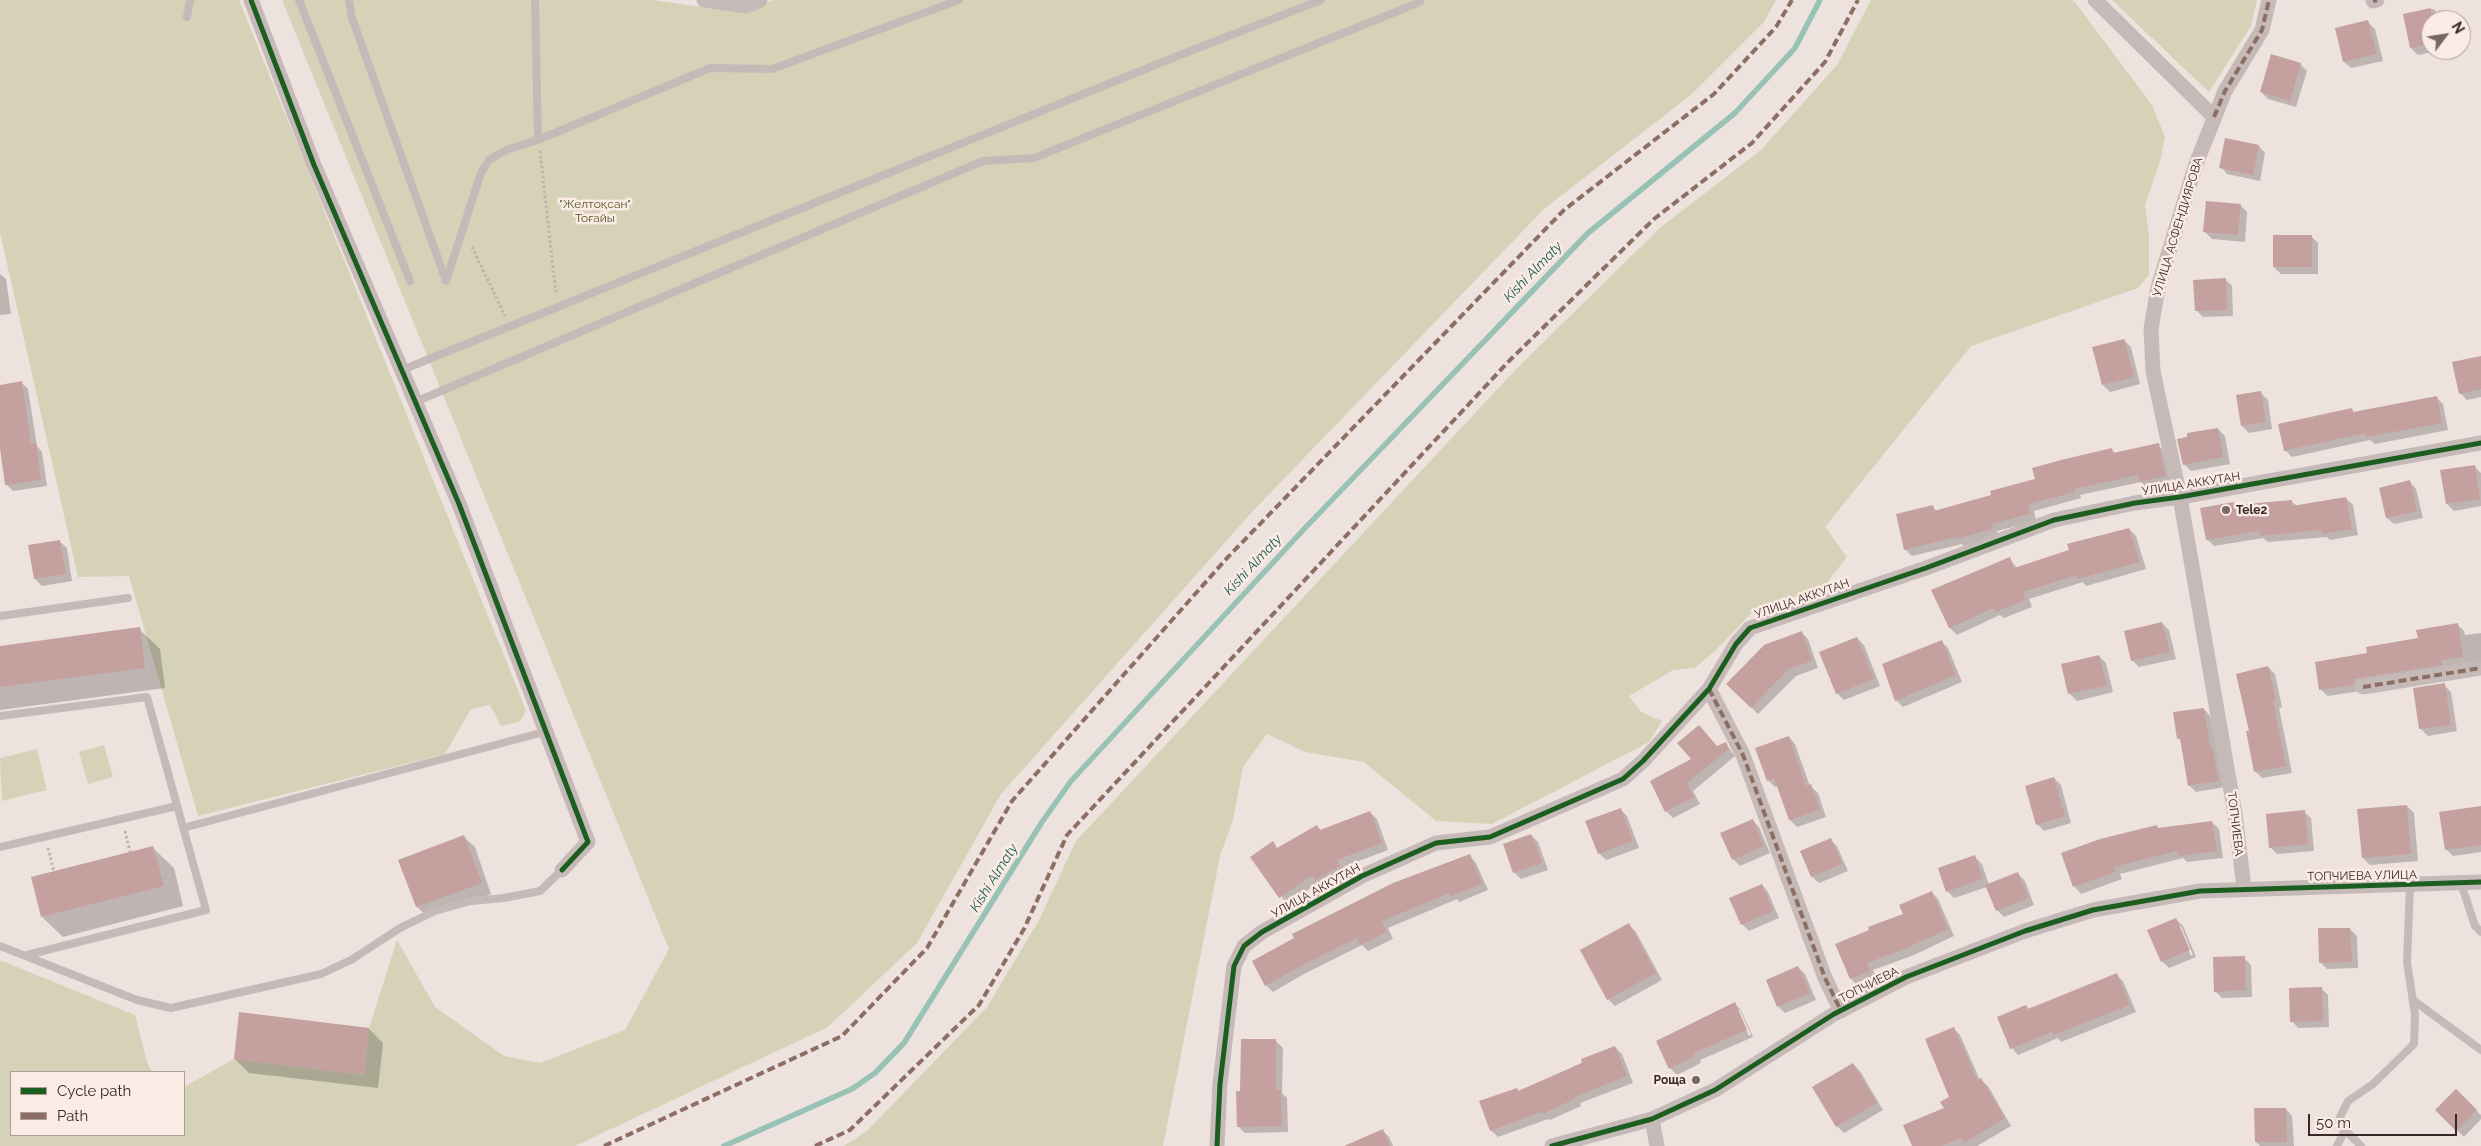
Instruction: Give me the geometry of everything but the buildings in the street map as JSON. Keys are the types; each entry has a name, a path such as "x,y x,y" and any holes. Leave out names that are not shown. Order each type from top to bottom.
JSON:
{"street":[{"path":"251,0 314,165 459,504 544,732 588,842 562,870"},
{"path":"704,0 746,6 760,0"},
{"path":"2095,0 2214,117"},
{"name":"УЛИЦА АСФЕНДИЯРОВА","path":"2180,497 2153,371 2150,328 2158,287 2196,164 2225,91 2262,30 2270,0"},
{"name":"УЛИЦА АККУТАН","path":"1217,1146 1220,1084 1234,966 1244,946 1262,932 1362,876 1436,843 1490,837 1623,779 1643,761 1709,689 1736,644 1750,628 1926,568 2054,520 2135,503 2180,497 2481,443"},
{"name":"ТОПЧИЕВА","path":"1552,1146 1652,1119 1715,1090 1840,1011 1906,977 2025,931 2094,910 2200,891 2244,888 2235,814 2180,497"},
{"path":"2364,687 2481,668"},
{"path":"1709,689 1743,755 1825,978 1840,1011"},
{"name":"ТОПЧИЕВА УЛИЦА","path":"2244,888 2481,882"},
{"path":"1652,1119 1657,1146"}],"lane":[{"path":"187,17 190,0"},
{"path":"299,0 410,281"},
{"path":"349,0 352,18 446,281 481,173 489,160 506,150 538,140 710,68 772,70 959,0"},
{"path":"535,0 538,140"},
{"path":"402,370 1321,0"},
{"path":"415,402 983,160 1034,158 1420,2 1419,0"},
{"path":"0,616 128,598"},
{"path":"0,716 147,697 206,910 27,955"},
{"path":"183,828 544,732"},
{"path":"0,848 177,806"},
{"path":"0,946 27,955 137,1000 171,1008 321,974 351,960 400,928 435,911 471,901 504,898 540,891 562,870"},
{"path":"2461,883 2475,926 2481,932"},
{"path":"2361,1146 2345,1130 2340,1117 2348,1102 2373,1084 2414,1044 2415,1015 2407,962 2410,885"},
{"path":"2413,1000 2481,1050"},
{"path":"2337,1146 2345,1130"}],"path":[{"path":"538,140 558,307"},
{"path":"463,228 510,327"},
{"path":"122,819 130,852"},
{"path":"46,837 54,872"}],"green space":[{"path":"0,0 239,0 526,710 519,722 501,726 490,705 471,709 445,754 198,816 129,576 78,577 0,233"},
{"name":"\"Желтоқсан\" Тоғайы","path":"282,0 652,0 745,13 773,0 1776,0 1764,22 1692,94 1544,209 1251,513 1001,794 917,943 828,1027 575,1146 0,1146 0,960 135,1015 147,1062 152,1071 10,1071 10,1136 185,1136 185,1086 234,1059 364,1075 369,1028 397,940 435,1007 504,1056 540,1063 625,1030 669,949"},
{"path":"1871,0 2072,0 2075,2 2152,105 2165,137 2160,162 2145,205 2149,235 2149,275 2138,288 1971,346 1825,527 1847,557 1821,590 1758,606 1716,650 1695,668 1673,670 1629,696 1641,712 1662,721 1649,742 1492,824 1436,821 1364,762 1305,752 1267,734 1243,767 1233,820 1220,856 1163,1146 844,1146 867,1131 987,1007 1038,922 1076,841 1518,367 1661,227 1761,150 1837,65"},
{"path":"2112,0 2257,0 2251,26 2209,92"},
{"path":"104,745 113,777 88,784 79,752"},
{"path":"37,749 47,790 2,801 0,758"}],"waterway":[{"name":"Kіshі Almaty","path":"724,1146 852,1089 875,1073 904,1043 1042,822 1071,781 1305,528 1588,233 1735,113 1795,48 1820,0"}],"marked path":[{"path":"604,1146 842,1036 927,948 1012,801 1227,558 1564,210 1714,94 1776,27 1792,0"},
{"path":"815,1146 850,1130 979,1005 1024,929 1067,835 1510,360 1654,219 1752,143 1825,62 1858,0"},
{"path":"2214,117 2225,91 2262,30 2269,0"},
{"path":"2373,1 2377,0"},
{"path":"2363,687 2481,668"},
{"path":"1709,689 1743,755 1825,978 1841,1011"}],"cycle path":[{"path":"251,0 314,165 459,504 588,842 562,870"},
{"path":"1217,1146 1220,1084 1234,966 1244,946 1262,932 1362,876 1436,843 1490,837 1623,779 1643,761 1709,689 1736,644 1750,628 1926,568 2054,520 2135,503 2180,497 2481,443"},
{"path":"1552,1146 1652,1119 1715,1090 1834,1014 1906,977 2025,931 2093,910 2200,891 2481,882"}],"place":[{"name":"Tele2","path":"2226,510"},
{"name":"Роща","path":"1696,1080"}]}
